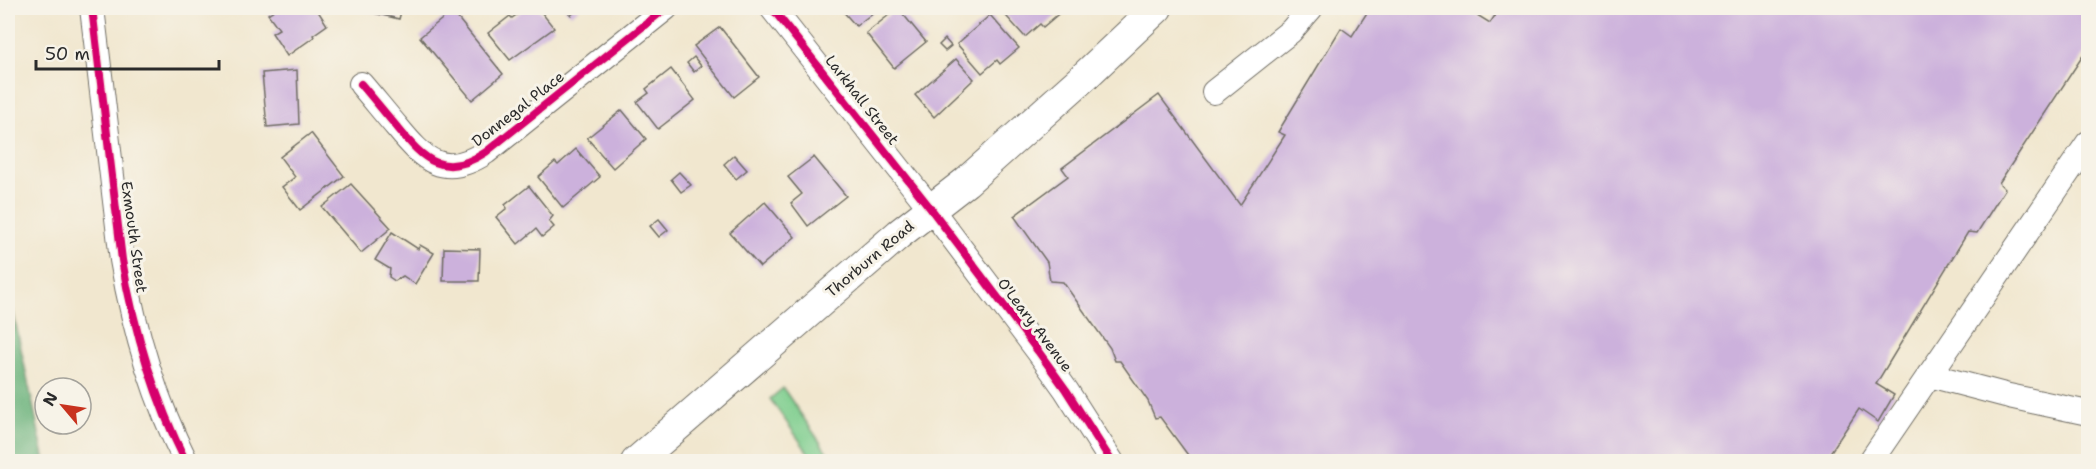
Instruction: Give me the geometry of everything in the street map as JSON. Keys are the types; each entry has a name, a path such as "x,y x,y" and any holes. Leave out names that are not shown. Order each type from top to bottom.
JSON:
{"main road":[{"name":"Thorburn Road","path":"636,462 890,242 966,182 1088,74 1157,8"}],"street":[{"name":"Exmouth Street","path":"92,8 127,291 159,402 186,462"},
{"name":"Donnegal Place","path":"361,84 422,156 441,164 465,164 486,152 666,8"},
{"name":"Larkhall Street","path":"772,8 931,209"},
{"path":"1214,93 1291,31 1311,8"},
{"path":"1870,462 2088,144"},
{"name":"O'Leary Avenue","path":"931,209 1066,390 1112,462"},
{"path":"1929,375 2009,396 2088,413"}],"green space":[{"path":"8,288 33,405 33,436 40,436 45,461 8,461"},
{"path":"783,388 833,461 814,461 770,399"}],"building":[{"path":"277,8 316,8 327,25 287,56 272,33 279,29 268,14"},
{"path":"353,8 402,8 399,19"},
{"path":"526,8 538,8 554,28 510,60 488,33 510,16 512,18"},
{"path":"564,8 580,8 571,15"},
{"path":"840,8 879,8 856,26"},
{"path":"898,8 926,42 894,68 866,33"},
{"path":"999,8 1061,8 1063,10 1043,27 1040,24 1025,37"},
{"path":"1370,8 1443,8 1446,10 1466,8 1490,23 1500,8 2088,8 2088,48 1999,183 2005,189 1977,233 1968,232 1876,384 1894,395 1878,422 1859,409 1824,462 1193,462 1160,417 1155,418 1148,401 1120,361 1115,361 1110,348 1063,282 1050,281 1047,262 1014,216 1068,176 1062,168 1159,95 1240,205 1285,135 1278,132 1341,28 1352,36"},
{"path":"452,11 503,74 472,100 420,37"},
{"path":"990,15 1019,48 1000,64 997,60 982,73 957,44"},
{"path":"720,27 759,77 734,97 694,46"},
{"path":"945,39 951,46 945,51 939,45"},
{"path":"694,57 701,66 694,72 687,63"},
{"path":"956,59 974,79 934,117 915,95"},
{"path":"671,69 695,100 658,129 637,102 649,93 646,89"},
{"path":"297,70 299,124 267,127 262,73"},
{"path":"622,110 646,139 613,168 587,138"},
{"path":"311,133 344,176 300,210 282,187 295,177 280,157"},
{"path":"576,149 600,177 563,208 538,177 555,162 558,165"},
{"path":"734,155 747,170 736,179 724,164"},
{"path":"814,157 846,196 808,226 791,203 802,194 788,177"},
{"path":"679,172 691,185 681,192 671,179"},
{"path":"351,184 391,228 361,253 322,207"},
{"path":"529,186 553,216 549,221 554,227 542,237 536,229 518,244 496,217 507,208 505,205"},
{"path":"765,202 795,237 760,267 730,233"},
{"path":"659,219 668,230 659,237 650,226"},
{"path":"392,232 418,249 420,245 434,253 415,284 403,276 395,281 389,277 390,269 375,260"},
{"path":"444,248 480,249 479,281 443,281"}],"cycle path":[{"path":"92,8 127,286 146,363 164,413 186,462"},
{"path":"361,84 416,149 436,162 458,165 486,152 666,8"},
{"path":"772,8 931,209 1038,351 1112,462"}]}
